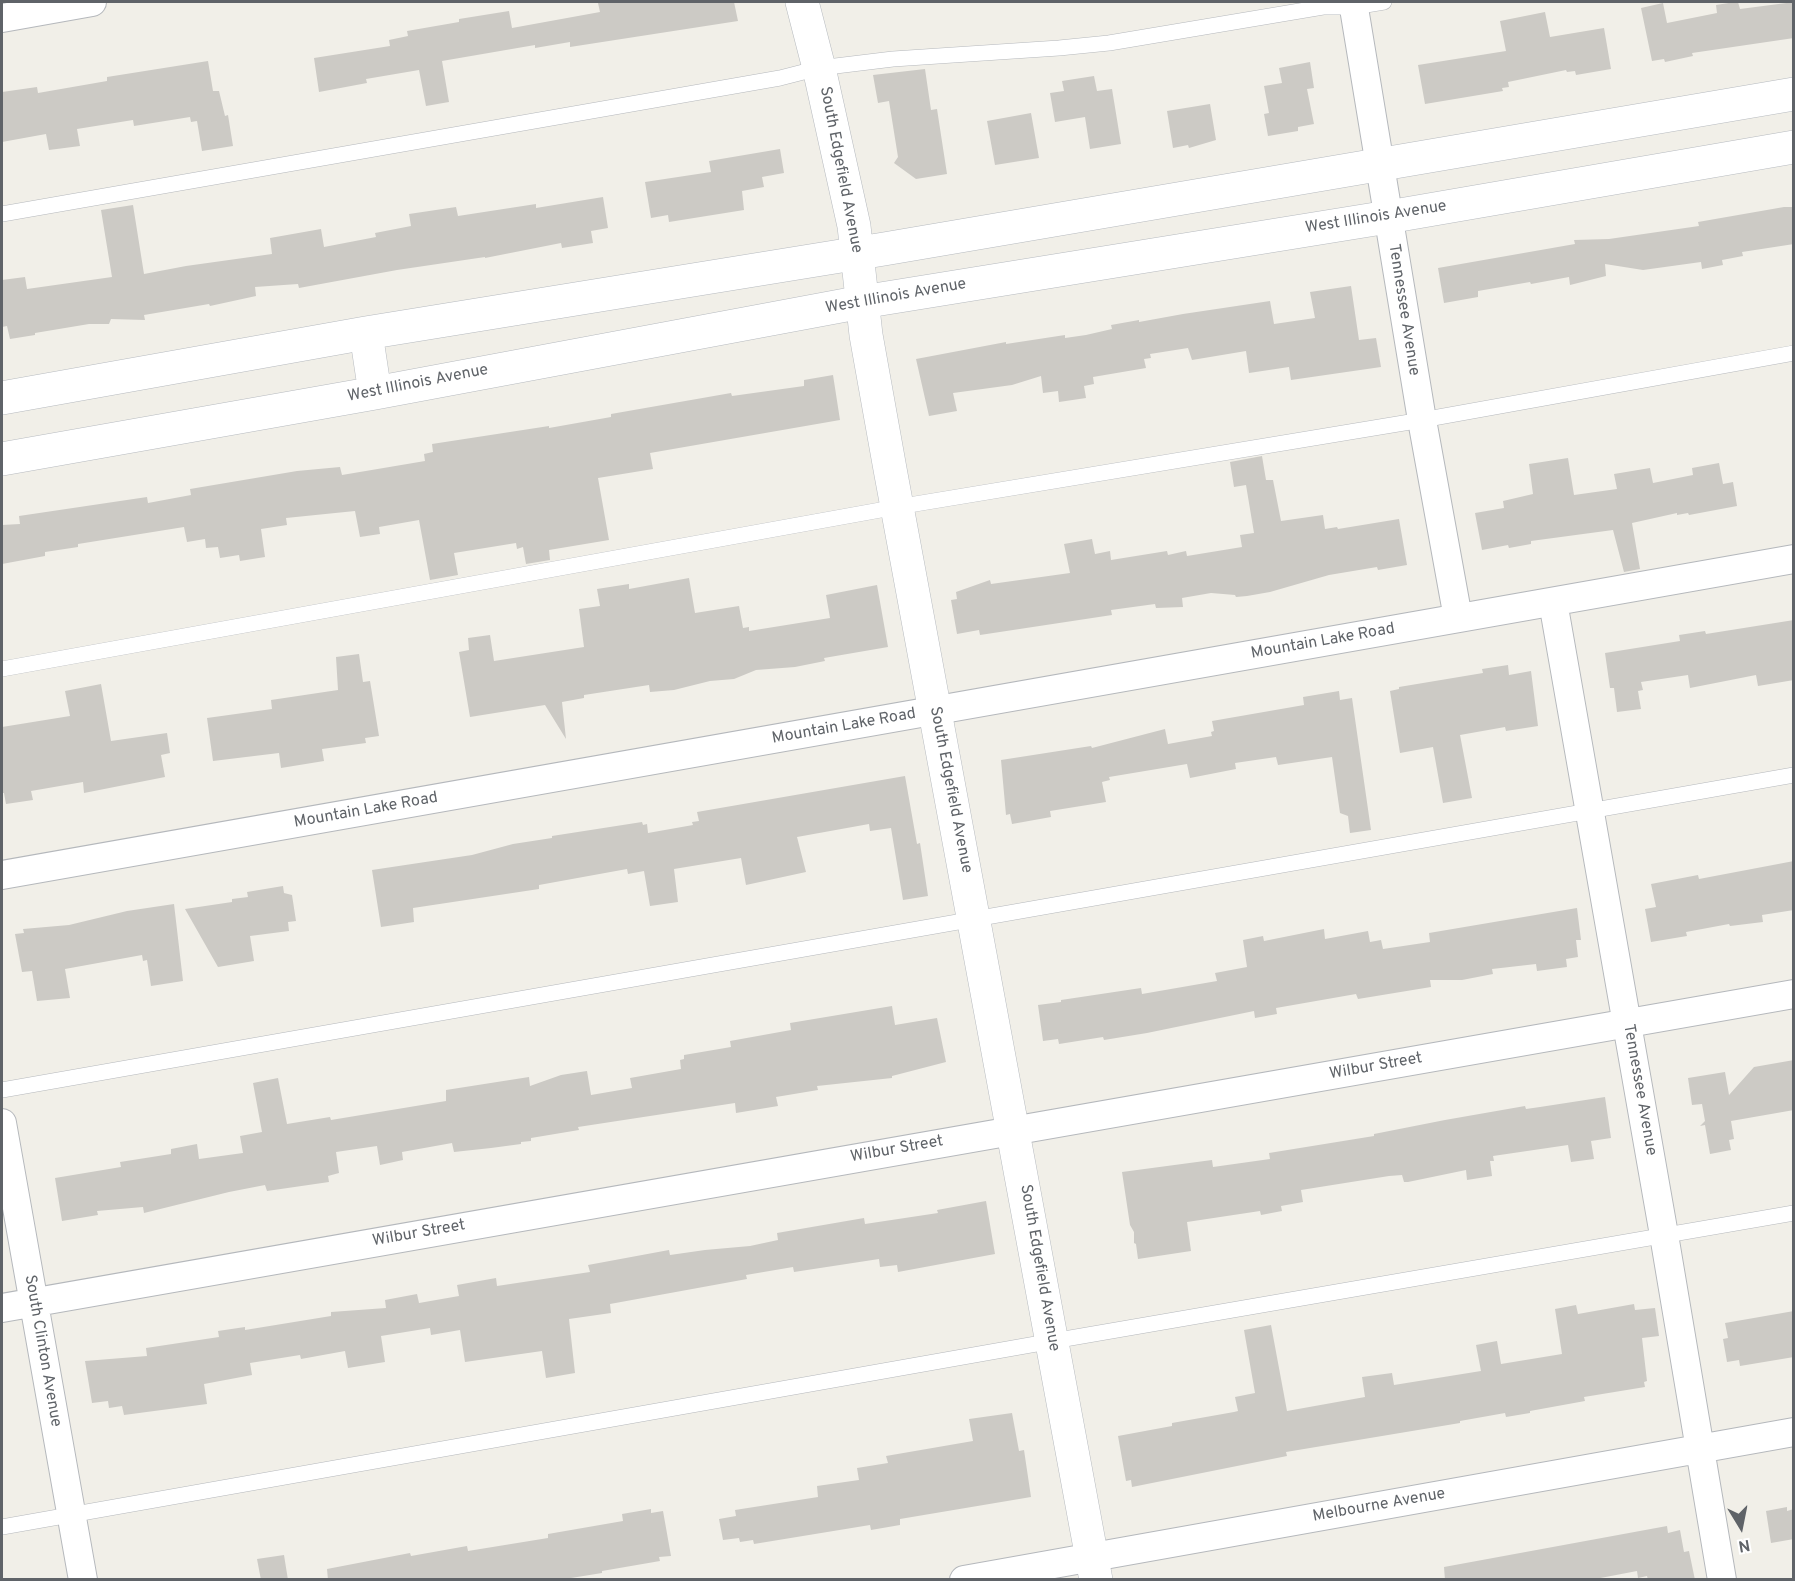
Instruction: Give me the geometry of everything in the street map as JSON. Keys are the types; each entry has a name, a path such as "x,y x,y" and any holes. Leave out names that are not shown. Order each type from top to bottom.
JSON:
{"main road":[{"name":"South Edgefield Avenue","path":"802,2 854,226 866,334 1094,1568"},
{"path":"2,398 366,333 856,253 1794,94"},
{"name":"West Illinois Avenue","path":"2,459 375,393 862,302 1388,217 1794,147"},
{"path":"366,333 375,393"}],"street":[{"path":"2,18 92,2"},
{"name":"Tennessee Avenue","path":"1354,4 1422,420 1458,618"},
{"name":"Mountain Lake Road","path":"2,875 1794,559"},
{"name":"Tennessee Avenue","path":"1553,602 1722,1580"},
{"name":"Wilbur Street","path":"2,1308 1794,994"},
{"name":"South Clinton Avenue","path":"2,1123 83,1580"},
{"name":"Melbourne Avenue","path":"964,1580 1094,1568 1794,1432"}],"lane":[{"path":"2,214 768,80 819,68 893,59 1109,43 1323,7 1384,2"},
{"path":"2,669 897,507 1422,420 1794,353"},
{"path":"2,1090 1794,775"},
{"path":"2,1527 1053,1341 1794,1213"}],"building":[{"path":"734,2 738,21 570,47 570,42 535,48 535,45 442,61 449,102 426,106 419,70 366,79 367,83 319,92 314,58 390,46 389,40 408,36 407,31 459,22 459,19 509,11 512,28 600,12 598,3"},
{"path":"1738,2 1740,9 1794,2 1794,38 1692,53 1693,56 1665,62 1664,59 1652,61 1641,8 1663,3 1667,23 1717,13 1716,5"},
{"path":"1545,12 1550,37 1604,28 1611,69 1576,75 1575,71 1567,72 1566,70 1508,82 1509,87 1502,88 1503,91 1425,104 1418,65 1506,51 1500,21"},
{"path":"208,61 213,91 219,91 225,116 228,115 233,146 202,151 197,121 191,122 190,117 134,126 133,120 77,129 80,146 49,150 46,134 2,142 2,92 37,87 38,93 107,81 107,77"},
{"path":"1310,62 1314,88 1307,89 1314,124 1298,127 1298,131 1268,136 1264,114 1269,113 1264,86 1282,83 1279,68"},
{"path":"925,69 931,110 937,109 947,174 916,179 894,163 898,157 889,101 878,103 873,75"},
{"path":"1094,76 1097,91 1112,89 1121,144 1090,149 1085,117 1055,122 1050,93 1064,91 1062,81"},
{"path":"1210,104 1216,140 1189,148 1188,145 1173,148 1167,111"},
{"path":"1031,113 1039,158 995,165 987,121"},
{"path":"780,149 784,173 762,177 764,187 742,191 744,210 669,222 668,215 651,218 645,182 711,172 709,161"},
{"path":"603,197 608,228 591,231 593,243 562,248 561,243 485,258 397,270 299,288 298,284 255,287 256,296 210,306 209,304 144,315 145,320 111,319 109,324 89,324 10,339 7,326 2,327 2,280 25,277 27,289 112,277 101,210 133,205 144,274 272,254 270,238 321,229 324,247 376,237 375,233 411,226 409,214 456,207 458,216 536,204 536,208"},
{"path":"1794,207 1794,244 1742,252 1743,256 1722,260 1723,265 1702,269 1701,262 1643,270 1605,264 1606,276 1570,285 1569,277 1531,284 1530,282 1478,291 1478,297 1444,303 1438,268 1575,244 1574,240 1609,239 1699,226 1698,222"},
{"path":"1351,286 1359,340 1376,338 1381,367 1291,380 1289,367 1249,373 1246,351 1192,360 1188,348 1150,354 1151,358 1144,359 1146,368 1093,377 1094,384 1084,386 1086,398 1059,402 1058,391 1043,393 1041,376 1012,385 953,393 957,411 929,416 916,359 1006,342 1006,344 1065,335 1065,338 1086,335 1112,329 1111,325 1270,301 1274,324 1315,318 1310,292"},
{"path":"833,375 840,420 650,453 653,469 598,478 609,540 549,550 550,560 526,564 523,547 517,549 516,543 454,553 458,575 430,580 419,520 379,527 380,534 360,537 355,511 286,518 287,525 261,529 265,557 240,561 239,555 220,558 218,547 206,548 205,539 187,542 184,527 78,544 78,547 45,552 45,556 2,564 2,525 20,524 19,516 147,497 148,503 191,495 190,489 297,471 340,467 342,475 425,461 424,454 433,452 432,444 549,426 549,428 611,417 611,414 731,393 732,396 804,386 804,380"},
{"path":"1262,456 1266,480 1273,480 1281,521 1323,515 1325,529 1337,527 1338,529 1399,519 1407,565 1378,570 1377,567 1329,575 1270,592 1247,596 1236,597 1235,595 1211,593 1182,598 1183,607 1156,608 1155,604 1111,610 1112,615 980,635 979,630 957,634 951,600 957,599 956,592 990,580 991,584 1070,573 1064,544 1092,539 1095,554 1110,551 1111,560 1167,551 1168,555 1186,551 1187,556 1242,547 1240,535 1254,533 1246,485 1234,487 1230,462"},
{"path":"1568,458 1574,495 1617,489 1614,474 1650,468 1653,483 1693,475 1692,468 1719,463 1723,484 1733,482 1737,506 1689,515 1688,513 1677,515 1677,513 1632,523 1640,569 1624,572 1613,530 1531,541 1531,544 1509,548 1508,545 1482,550 1475,513 1504,508 1503,501 1533,494 1529,464"},
{"path":"689,578 695,613 739,606 743,628 749,627 749,631 830,618 826,595 877,585 888,647 824,658 825,661 795,667 756,670 734,679 710,681 674,690 650,692 649,685 584,695 584,698 562,702 566,739 545,705 470,717 459,652 469,650 468,638 490,635 494,661 584,647 579,609 600,606 597,589 629,584 629,589"},
{"path":"1794,620 1794,680 1758,686 1756,675 1690,688 1688,675 1641,682 1643,690 1638,691 1641,709 1617,712 1614,688 1610,688 1605,653 1680,641 1679,635 1705,631 1706,634"},
{"path":"359,654 363,682 370,681 379,736 365,738 366,743 322,749 324,761 281,768 279,753 213,761 207,718 272,709 271,700 338,690 336,657"},
{"path":"1508,665 1509,675 1531,671 1538,726 1506,731 1505,727 1460,735 1472,798 1443,803 1433,747 1400,753 1390,691 1399,689 1399,687 1483,673 1482,669"},
{"path":"101,684 111,741 167,733 170,753 161,755 165,777 84,793 83,782 31,791 33,800 6,804 4,793 2,793 2,727 70,716 65,691"},
{"path":"1339,691 1340,700 1352,698 1371,830 1350,833 1348,816 1340,813 1332,757 1278,765 1276,757 1235,763 1236,769 1190,778 1187,764 1109,777 1110,780 1102,782 1106,802 1050,811 1051,817 1012,824 1010,814 1006,815 1001,760 1091,746 1092,748 1165,729 1168,744 1212,736 1211,732 1214,731 1212,721 1304,705 1303,697"},
{"path":"905,776 917,844 920,843 928,896 903,900 891,828 870,831 869,824 797,837 806,872 746,885 741,858 674,869 678,902 650,906 644,871 628,874 627,869 539,885 539,889 413,908 414,922 381,927 372,870 472,855 513,844 552,838 552,836 642,822 643,825 647,824 648,833 693,825 692,822 699,821 697,812"},
{"path":"1794,861 1794,910 1762,915 1763,922 1730,926 1729,924 1686,932 1687,936 1651,942 1645,909 1656,907 1651,884 1698,875 1699,879"},
{"path":"283,886 284,893 292,895 296,921 288,922 289,931 250,936 254,961 218,967 185,909 232,902 232,899 248,897 247,892"},
{"path":"174,904 183,981 151,986 147,960 143,961 142,955 65,969 70,998 37,1001 32,971 22,972 15,934 24,933 23,929 69,925 127,911"},
{"path":"1577,908 1581,940 1576,940 1578,957 1566,959 1567,967 1537,971 1536,964 1492,969 1493,974 1462,980 1430,980 1431,987 1358,999 1356,994 1276,1008 1277,1014 1255,1018 1254,1011 1104,1040 1103,1037 1059,1044 1058,1039 1043,1041 1038,1005 1141,988 1142,994 1217,981 1215,973 1247,967 1243,940 1263,936 1264,941 1324,929 1325,939 1368,931 1370,942 1381,940 1383,949 1430,942 1429,933"},
{"path":"892,1006 895,1025 937,1018 946,1062 892,1076 892,1078 817,1086 818,1090 776,1097 778,1106 736,1113 735,1103 578,1127 579,1130 531,1138 531,1141 521,1142 521,1144 454,1152 452,1143 402,1152 403,1160 380,1165 377,1146 336,1152 339,1173 328,1176 329,1182 267,1191 265,1185 144,1213 143,1207 97,1211 98,1215 62,1221 55,1178 121,1167 120,1162 171,1154 171,1149 197,1144 199,1159 243,1153 240,1136 262,1132 253,1083 278,1078 287,1124 330,1117 331,1120 446,1101 446,1090 529,1077 530,1086 561,1075 587,1071 591,1095 632,1088 630,1078 681,1069 680,1060 684,1059 684,1055 731,1047 730,1041 791,1030 790,1023"},
{"path":"1794,1060 1794,1110 1731,1121 1734,1139 1729,1140 1731,1150 1710,1154 1705,1125 1700,1126 1705,1121 1702,1104 1692,1105 1688,1078 1725,1072 1729,1095 1754,1067"},
{"path":"1605,1097 1611,1138 1591,1141 1594,1159 1571,1162 1568,1145 1493,1156 1494,1161 1490,1161 1492,1176 1467,1180 1466,1170 1408,1182 1404,1182 1402,1175 1301,1190 1303,1202 1281,1206 1282,1211 1261,1215 1260,1211 1187,1222 1191,1251 1138,1259 1122,1172 1212,1160 1213,1167 1270,1159 1269,1153 1374,1136 1374,1134 1445,1120 1525,1106 1526,1109"},
{"path":"986,1201 995,1254 898,1272 897,1265 880,1267 879,1259 794,1272 793,1267 746,1275 747,1279 610,1304 611,1313 569,1319 575,1373 546,1378 542,1351 465,1362 460,1330 431,1335 430,1328 381,1336 385,1362 348,1368 345,1351 301,1359 300,1355 250,1363 252,1375 204,1384 207,1404 124,1415 122,1406 109,1408 108,1401 92,1403 85,1361 147,1356 146,1348 219,1337 218,1331 245,1327 245,1330 331,1316 331,1312 386,1308 385,1300 417,1294 419,1303 459,1296 457,1285 496,1278 497,1286 590,1272 588,1265 669,1250 670,1255 750,1246 778,1240 777,1233 864,1218 865,1224 938,1213 937,1210"},
{"path":"1634,1304 1635,1310 1655,1308 1659,1336 1642,1338 1647,1381 1644,1382 1645,1387 1584,1397 1585,1401 1530,1411 1530,1413 1506,1417 1505,1413 1460,1421 1460,1423 1286,1452 1287,1456 1132,1487 1131,1480 1126,1481 1118,1436 1238,1411 1235,1397 1255,1393 1244,1330 1271,1325 1287,1411 1365,1397 1362,1377 1392,1373 1394,1385 1481,1371 1476,1345 1497,1341 1501,1364 1562,1354 1555,1309 1576,1305 1578,1314"},
{"path":"1794,1311 1794,1357 1740,1366 1739,1360 1727,1362 1723,1339 1728,1338 1725,1323"},
{"path":"1012,1413 1019,1451 1024,1450 1031,1497 900,1519 900,1525 871,1530 870,1525 754,1544 753,1540 740,1542 739,1538 723,1540 719,1519 736,1516 735,1510 818,1497 817,1486 859,1480 857,1468 888,1463 886,1456 973,1441 969,1419"},
{"path":"1787,1507 1787,1511 1794,1509 1794,1539 1771,1543 1766,1511"},
{"path":"651,1509 651,1513 663,1511 671,1556 659,1557 660,1561 602,1571 602,1573 546,1580 328,1580 327,1569 410,1553 411,1556 467,1546 468,1551 548,1538 548,1534 623,1521 622,1514"},
{"path":"1667,1526 1668,1533 1680,1530 1684,1552 1689,1551 1695,1580 1648,1580 1647,1576 1638,1578 1637,1571 1590,1580 1445,1580 1444,1567"},
{"path":"284,1555 288,1580 261,1580 257,1559"}]}
